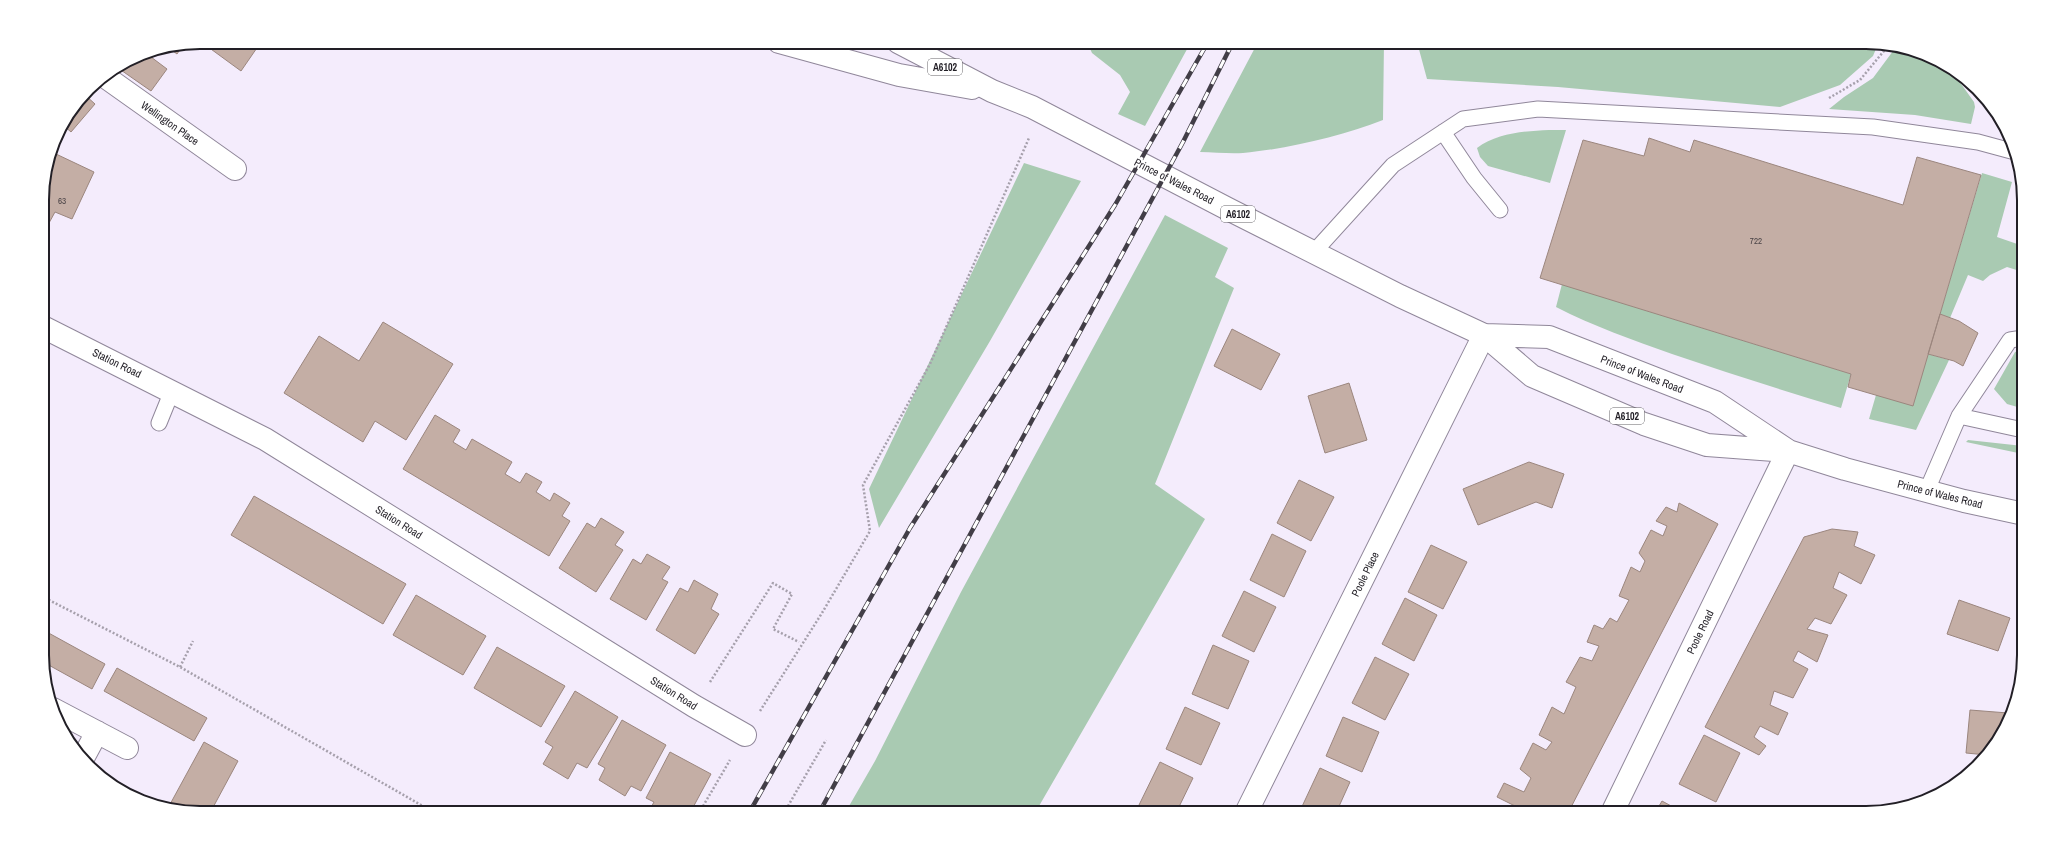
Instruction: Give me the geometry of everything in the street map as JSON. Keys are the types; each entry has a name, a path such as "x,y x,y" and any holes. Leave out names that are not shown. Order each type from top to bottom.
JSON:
{"main road":[{"name":"Prince of Wales Road","path":"805,49 899,75 992,91"},
{"name":"Prince of Wales Road","path":"911,49 992,91 1040,112 1400,296 1484,335 1532,376 1644,424 1707,445 1788,451 1845,469 2017,512"},
{"name":"Wellington Place","path":"109,79 235,169"},
{"name":"Station Road","path":"49,329 272,443 694,706 745,735"},
{"name":"Prince of Wales Road","path":"1484,335 1549,338 1715,402 1788,451"},
{"name":"Poole Place","path":"1249,806 1484,335"},
{"name":"Poole Road","path":"1615,806 1788,451"},
{"path":"61,713 127,748"},
{"path":"86,753 97,732"}],"lane":[{"path":"1314,252 1393,165 1463,119 1538,109 1873,127 1978,142 2008,150"},
{"path":"1444,132 1474,178 1500,210"},
{"path":"1927,490 1959,416 2010,340 2017,339"},
{"path":"158,423 172,391"},
{"path":"1959,416 2017,429"}],"path":[{"path":"1824,101 1860,80 1885,50"},
{"path":"703,806 745,735 822,613 870,531 862,485 930,364 1040,112"},
{"path":"694,706 773,584 792,594 773,629 798,642"},
{"path":"49,600 180,666 422,806"},
{"path":"180,666 193,641"},
{"path":"788,806 826,740"}],"green space":[{"path":"1090,49 1187,49 1145,126 1118,114 1130,92 1120,75 1092,53"},
{"path":"1254,49 1384,49 1383,120 1350,131 1296,145 1243,153 1200,152"},
{"path":"1419,49 1876,49 1873,56 1840,85 1780,107 1558,87 1427,79"},
{"path":"1893,52 1914,57 1933,65 1958,80 1974,102 1975,107 1971,124 1915,115 1829,109 1873,78"},
{"path":"1566,130 1550,183 1488,166 1480,157 1477,148 1502,136 1521,132"},
{"path":"1024,163 1081,181 990,341 879,528 869,489"},
{"path":"1982,173 2012,182 1997,237 2017,244 2017,270 2007,267 1990,275 1983,281 1968,275 1950,318 1940,314"},
{"path":"1165,215 1228,248 1215,277 1234,288 1155,484 1205,519 1039,806 849,806 875,761 961,592"},
{"path":"1562,284 1851,374 1841,408 1672,354 1584,320 1556,307"},
{"path":"2015,352 2017,352 2017,407 2007,404 1994,389"},
{"path":"1928,354 1949,360 1916,430 1869,419 1876,395"},
{"path":"1968,440 2017,445 2017,453 1966,442"}],"building":[{"path":"211,49 256,49 241,71"},
{"path":"151,57 167,69 151,91 122,71"},
{"path":"89,98 95,104 71,132 67,129 69,125 80,108"},
{"path":"1649,138 1690,152 1694,140 1903,205 1917,157 1981,175 1913,406 1848,387 1851,374 1540,278 1583,140 1644,156"},
{"path":"56,154 94,172 72,219 55,212 49,223 49,190"},
{"path":"1940,314 1959,321 1978,333 1963,366 1954,361 1928,354"},
{"path":"383,322 453,364 406,440 375,421 363,442 284,393 319,336 359,361"},
{"path":"1232,329 1280,354 1261,390 1214,366"},
{"path":"1349,383 1367,440 1325,453 1308,396"},
{"path":"435,415 460,430 453,442 466,450 472,439 512,462 505,474 520,483 526,473 542,482 536,492 550,501 554,493 570,503 562,516 570,521 549,556 403,469"},
{"path":"1529,462 1564,474 1552,508 1536,502 1478,525 1463,489"},
{"path":"1299,480 1334,497 1311,541 1277,523"},
{"path":"254,496 406,584 383,624 231,535"},
{"path":"1679,503 1718,524 1572,806 1515,806 1497,797 1504,783 1524,792 1531,778 1520,769 1533,743 1546,750 1552,742 1539,735 1552,707 1564,714 1576,687 1566,682 1580,657 1592,661 1599,646 1587,642 1594,625 1603,629 1610,618 1617,622 1629,600 1619,596 1631,567 1640,572 1645,561 1639,553 1651,530 1663,536 1667,526 1656,521 1666,507 1677,512"},
{"path":"601,518 624,532 615,545 623,550 596,592 559,568 587,523 595,528"},
{"path":"1832,529 1858,532 1854,546 1875,555 1861,584 1839,572 1833,588 1847,595 1831,624 1815,618 1807,629 1828,635 1817,662 1798,651 1793,661 1808,669 1793,698 1774,691 1770,705 1788,713 1778,735 1760,726 1754,737 1766,746 1759,755 1705,727 1804,537"},
{"path":"1272,534 1306,551 1284,597 1250,580"},
{"path":"1431,545 1467,562 1443,609 1408,592"},
{"path":"647,554 670,567 662,579 668,582 646,620 610,599 633,559 641,564"},
{"path":"694,580 718,594 711,609 719,614 695,654 656,630 680,588 688,592"},
{"path":"1244,591 1276,607 1254,652 1222,636"},
{"path":"416,595 486,636 463,675 393,635"},
{"path":"1405,598 1437,615 1414,661 1382,644"},
{"path":"1959,600 2010,618 1998,651 1947,634"},
{"path":"49,633 105,664 92,689 49,665"},
{"path":"1213,645 1249,661 1228,709 1192,694"},
{"path":"497,647 565,686 541,727 474,688"},
{"path":"1375,657 1409,674 1385,720 1352,703"},
{"path":"117,668 207,718 194,741 104,691"},
{"path":"575,691 618,717 587,768 577,763 568,779 543,764 553,747 545,742"},
{"path":"1185,707 1220,723 1201,765 1166,749"},
{"path":"1970,710 2005,713 1997,730 1986,747 1979,754 1966,753"},
{"path":"1343,717 1379,732 1362,772 1326,756"},
{"path":"622,720 666,745 641,791 631,786 625,796 599,780 605,768 598,764"},
{"path":"1704,735 1740,753 1716,802 1679,784"},
{"path":"204,742 238,761 214,806 190,806 171,803"},
{"path":"670,752 711,774 694,806 652,806 654,802 646,798"},
{"path":"1160,762 1193,778 1179,806 1139,805"},
{"path":"1320,768 1350,782 1339,806 1302,806"},
{"path":"1662,801 1671,806 1659,806"}],"railway":[{"path":"753,806 910,528 1115,205 1204,49"},
{"path":"823,806 1183,142 1230,49"}]}
